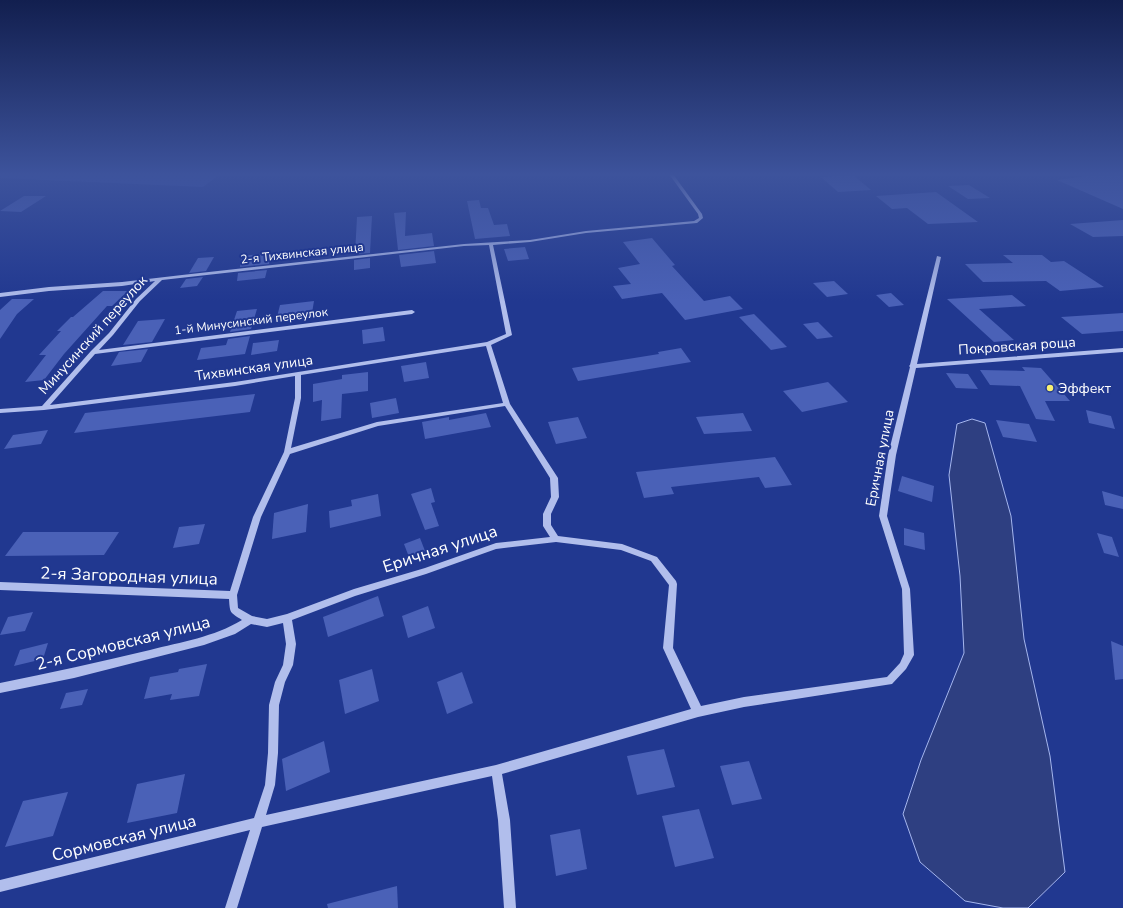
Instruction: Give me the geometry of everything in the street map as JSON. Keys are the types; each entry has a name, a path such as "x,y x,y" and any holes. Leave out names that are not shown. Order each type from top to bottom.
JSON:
{"street":[{"name":"2-я Тихвинская улица","path":"0,295 49,288 122,284 530,241 586,232 695,222 701,218 701,216"},
{"name":"Тихвинская улица","path":"0,411 44,408 235,384 488,344 508,335 491,244"},
{"name":"Еричная улица","path":"257,823 496,770 698,712 744,702 889,681 903,666 910,655 906,589 883,516 892,455 903,413 912,366 940,257"},
{"name":"Минусинский переулок","path":"44,408 92,352 111,334 138,300 160,279"},
{"name":"1-й Минусинский переулок","path":"92,352 412,312"},
{"path":"488,344 507,404 554,478 555,497 547,514 547,526 556,539"},
{"name":"Покровская роща","path":"912,366 1123,350"},
{"path":"232,595 257,517 287,452 298,398 298,374"},
{"path":"287,452 377,424 507,404"},
{"name":"Еричная улица","path":"310,610 354,593 426,571 496,546 556,539 622,547 654,559 673,584 668,648 698,712"},
{"name":"2-я Загородная улица","path":"0,586 232,595 234,610 250,620 267,623 310,610"},
{"path":"231,908 270,786 273,753 274,705 280,682 288,665 291,644 287,618"},
{"name":"2-я Сормовская улица","path":"0,688 74,673 204,641 232,631 250,620"},
{"path":"496,770 504,820 510,908"},
{"name":"Сормовская улица","path":"0,886 257,823"}],"shaded area":[{"path":"972,419 985,423 1011,516 1024,639 1050,756 1065,872 1028,908 1003,908 965,901 920,862 903,814 921,760 964,653 960,576 949,475 957,424"}],"building":[{"path":"372,216 370,253 355,254 357,217"},
{"path":"394,216 406,216 405,236 432,233 434,246 398,250"},
{"path":"470,216 491,216 494,225 507,224 510,236 475,239"},
{"path":"918,216 970,216 978,222 928,224"},
{"path":"1123,220 1123,236 1093,237 1070,224"},
{"path":"652,238 675,265 672,266 704,301 730,296 743,309 685,320 662,293 622,299 613,286 631,284 618,268 640,264 623,242"},
{"path":"525,247 529,259 508,261 504,249"},
{"path":"434,251 436,263 401,267 399,255"},
{"path":"271,253 269,264 240,267 242,256"},
{"path":"1003,255 1042,255 1051,262 1064,261 1104,287 1060,291 1046,281 983,282 965,264 1013,263"},
{"path":"214,257 206,271 189,273 198,258"},
{"path":"370,258 370,268 354,270 354,260"},
{"path":"267,270 265,278 237,281 238,273"},
{"path":"203,277 197,286 180,288 186,279"},
{"path":"834,281 848,294 827,297 813,283"},
{"path":"103,291 128,291 112,306 107,306 64,354 44,380 25,382 46,355 39,355 61,331 57,331 71,317 73,317"},
{"path":"891,293 904,305 889,307 876,295"},
{"path":"1012,295 1026,306 979,309 1014,340 994,342 947,299"},
{"path":"12,299 34,299 17,314 0,339 0,310"},
{"path":"314,301 312,313 277,317 280,305"},
{"path":"257,309 251,329 230,332 237,311"},
{"path":"1123,313 1123,331 1082,334 1061,317"},
{"path":"754,314 787,347 771,350 739,317"},
{"path":"165,319 152,342 123,345 138,321"},
{"path":"818,322 833,337 817,339 803,324"},
{"path":"383,327 385,341 363,344 362,330"},
{"path":"250,336 245,354 197,360 201,348 226,345 228,339"},
{"path":"279,340 277,351 251,355 253,343"},
{"path":"681,348 691,362 578,381 572,368 659,354 658,352"},
{"path":"148,349 141,362 111,366 119,352"},
{"path":"426,362 429,378 404,382 401,366"},
{"path":"1022,367 1041,368 1070,401 1045,401 1055,421 1036,419 1020,386 990,385 980,370 1025,371"},
{"path":"368,372 368,391 342,394 341,418 321,421 322,400 313,402 313,384 342,379 342,375"},
{"path":"946,373 968,374 978,389 956,388"},
{"path":"828,382 848,402 802,412 783,391"},
{"path":"255,394 250,412 74,433 85,413"},
{"path":"396,398 399,413 372,418 370,403"},
{"path":"1086,410 1111,416 1115,429 1089,423"},
{"path":"486,413 491,427 425,439 422,422 449,417 449,420"},
{"path":"743,413 752,431 704,434 696,417"},
{"path":"578,417 587,438 556,444 548,422"},
{"path":"996,420 1029,424 1037,442 1003,437"},
{"path":"48,430 41,444 4,449 13,435"},
{"path":"775,457 792,485 765,488 759,477 671,487 674,494 644,498 636,472"},
{"path":"902,476 934,486 932,502 898,491"},
{"path":"431,488 435,502 431,503 439,526 425,530 411,494"},
{"path":"1102,491 1123,497 1123,509 1105,505"},
{"path":"378,494 381,516 330,528 329,511 352,506 351,500"},
{"path":"308,504 306,532 272,539 274,513"},
{"path":"205,524 199,544 173,548 179,527"},
{"path":"904,528 924,533 925,550 904,545"},
{"path":"23,532 119,532 104,555 5,556"},
{"path":"1097,533 1112,537 1119,557 1104,553"},
{"path":"420,538 425,551 409,557 404,544"},
{"path":"378,596 384,616 328,637 323,617"},
{"path":"428,606 435,628 408,638 402,616"},
{"path":"33,612 25,631 0,635 8,617"},
{"path":"1111,641 1123,646 1123,679 1115,680"},
{"path":"48,643 43,659 14,666 20,650"},
{"path":"207,664 199,696 170,700 172,694 144,699 150,677 178,672 179,669"},
{"path":"372,669 379,701 345,714 339,680"},
{"path":"462,672 473,703 447,714 437,682"},
{"path":"88,689 82,705 60,709 66,693"},
{"path":"324,741 330,772 286,791 282,759"},
{"path":"664,749 675,787 637,795 627,756"},
{"path":"749,761 762,799 732,805 720,766"},
{"path":"185,774 177,813 127,823 137,784"},
{"path":"68,792 53,836 5,847 23,801"},
{"path":"699,809 714,858 675,867 662,816"},
{"path":"580,829 587,869 556,876 550,835"},
{"path":"397,886 398,908 328,908 327,904"}],"place":[{"name":"Эффект","path":"1050,388"}]}
